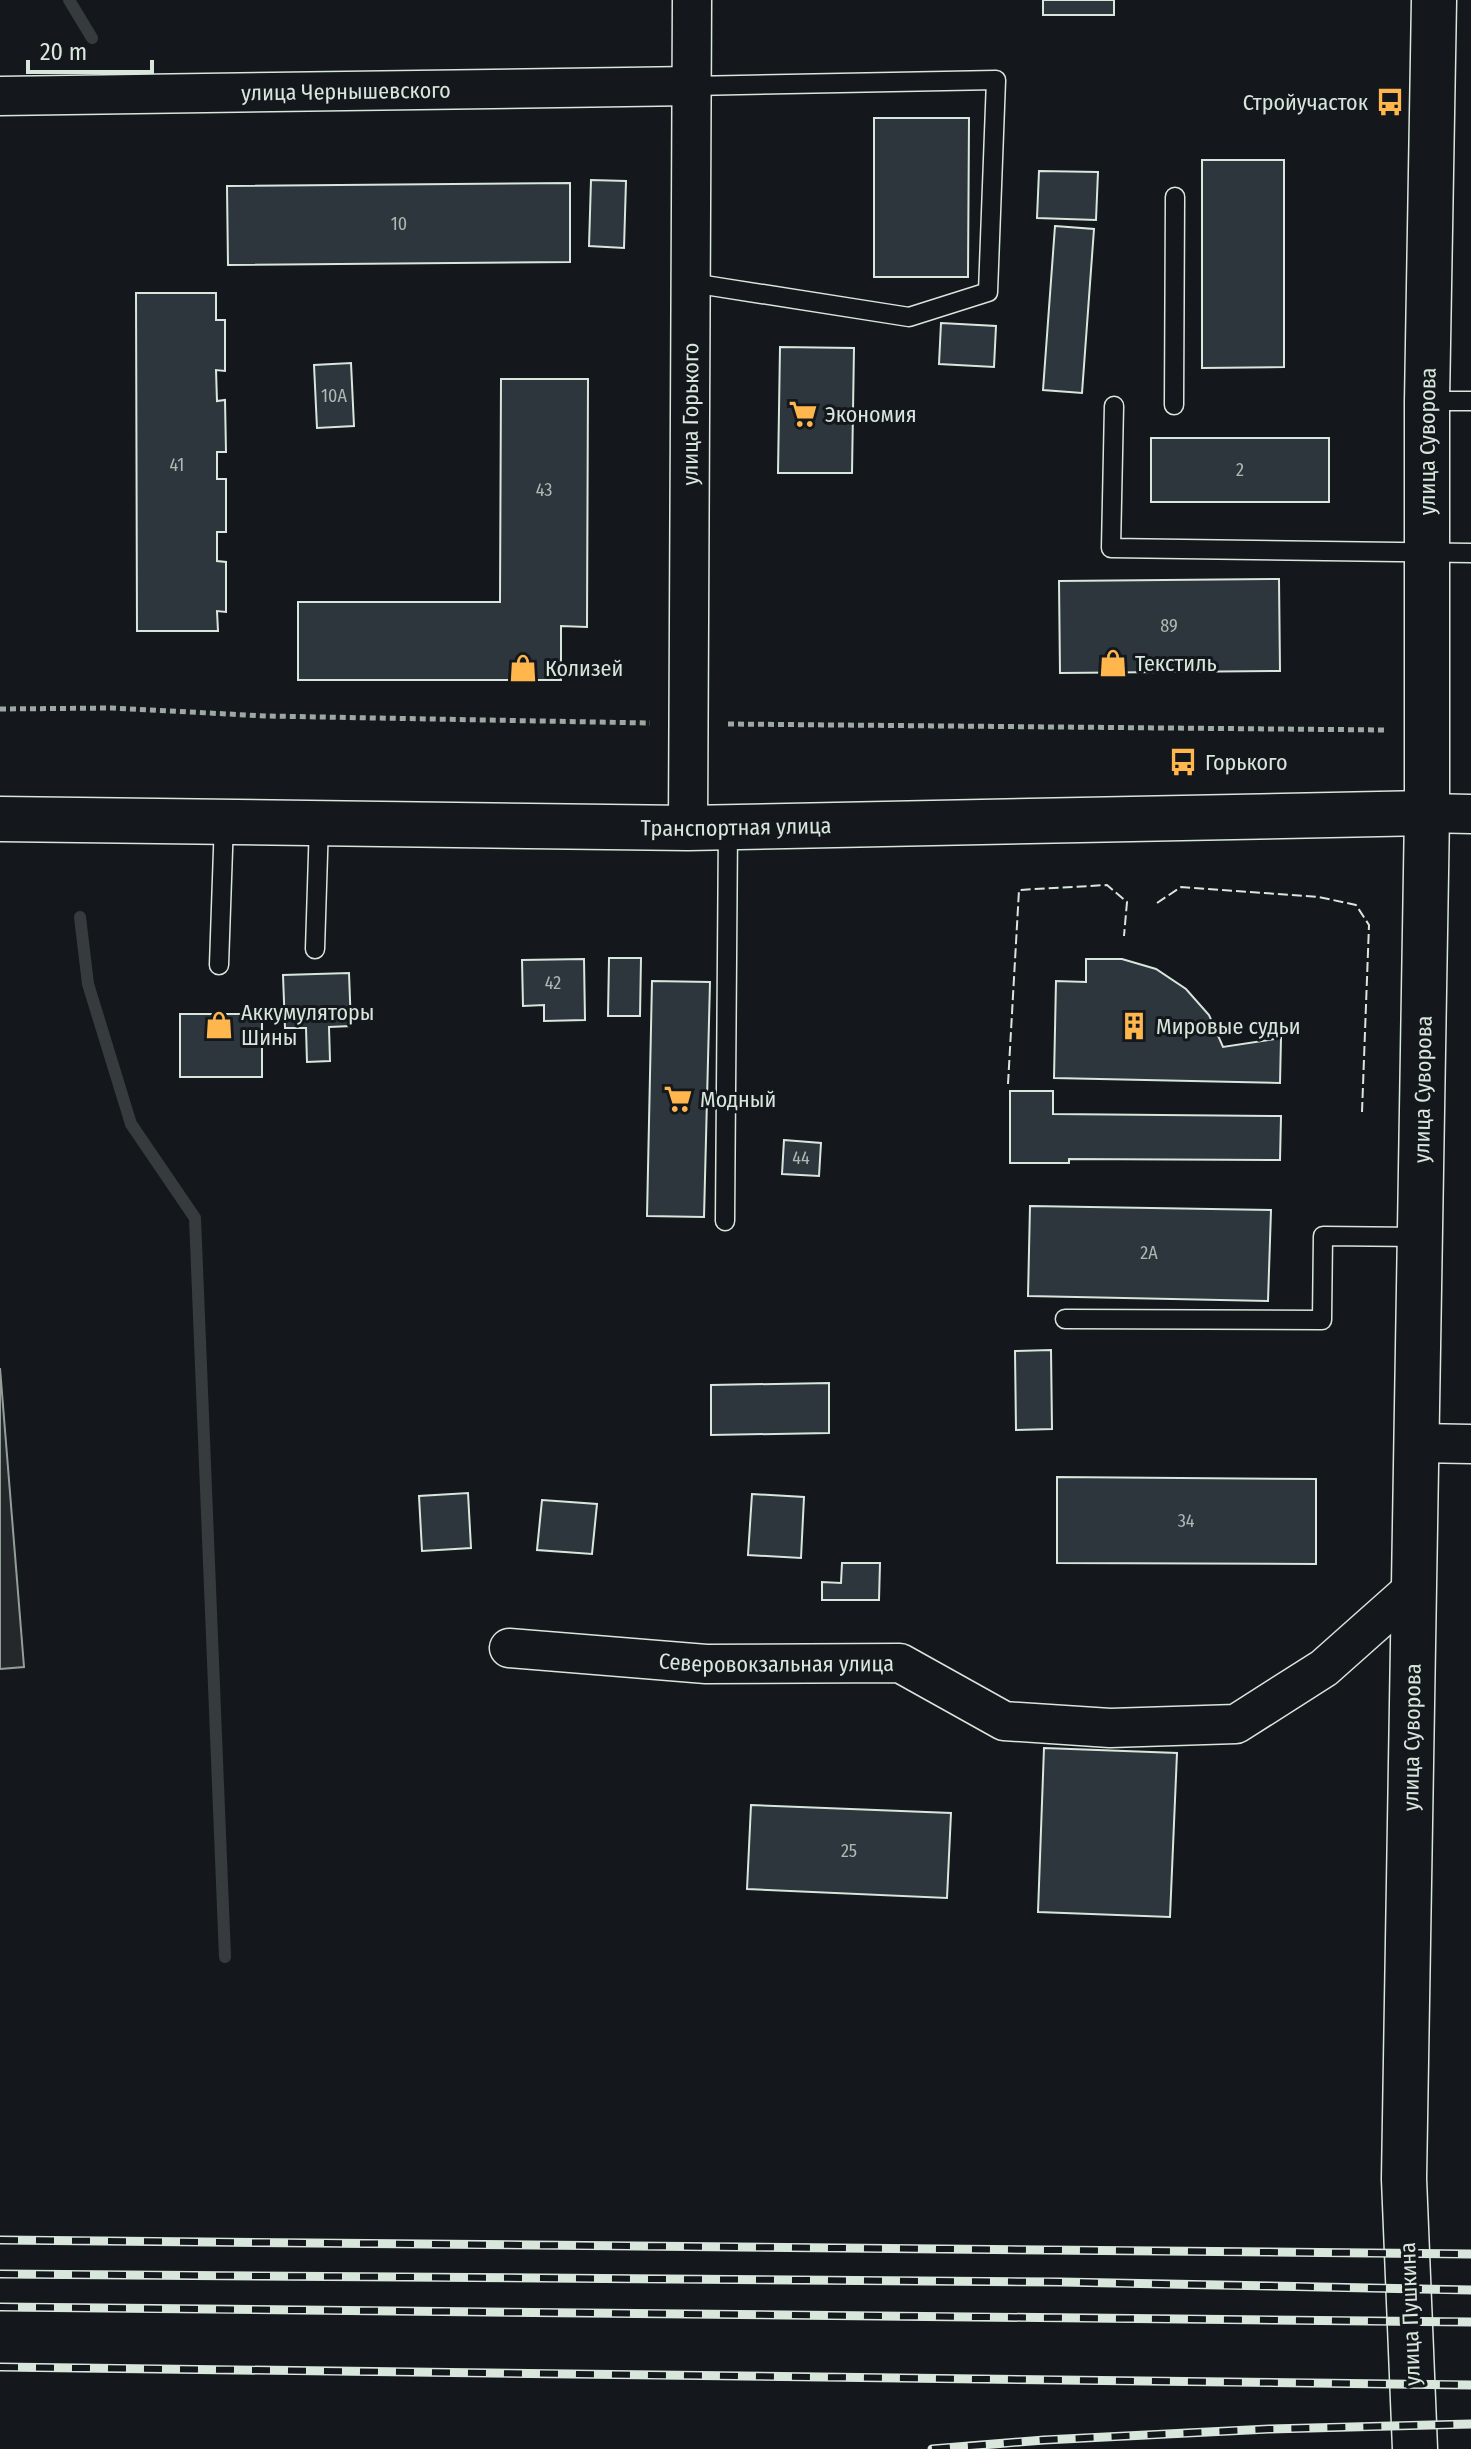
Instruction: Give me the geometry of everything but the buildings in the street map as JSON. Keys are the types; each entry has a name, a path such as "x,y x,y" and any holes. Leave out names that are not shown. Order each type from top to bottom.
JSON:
{"main road":[{"name":"улица Суворова","path":"1404,2179 1427,813 1427,401 1434,0"},
{"name":"Транспортная улица","path":"0,819 708,827 1427,813"},
{"name":"улица Пушкина","path":"1404,2179 1415,2449"}],"street":[{"name":"улица Горького","path":"692,0 692,283 708,827"},
{"name":"улица Чернышевского","path":"0,96 692,86"},
{"name":"Транспортная улица","path":"1427,813 1471,814"},
{"path":"1417,1443 1471,1444"},
{"name":"Северовокзальная улица","path":"509,1648 706,1664 900,1663 1004,1721 1110,1728 1236,1724 1324,1668 1414,1588"}],"lane":[{"path":"692,86 996,80 988,292 909,317 692,283"},
{"path":"1174,405 1175,197"},
{"path":"1427,401 1471,401"},
{"path":"1114,406 1111,548 1471,553"},
{"path":"219,965 224,821"},
{"path":"315,949 319,823"},
{"path":"708,827 725,1221"},
{"path":"1065,1319 1322,1320 1323,1236 1420,1237"}],"shaded area":[{"path":"0,1368 24,1667 0,1669"}],"waterway":[{"path":"69,0 92,38"},
{"path":"80,917 88,984 131,1124 195,1218 225,1957"}],"railway":[{"path":"0,2240 1471,2254"},
{"path":"0,2274 1061,2282 1471,2290"},
{"path":"0,2307 1471,2322"},
{"path":"0,2367 1471,2385"},
{"path":"932,2449 1269,2429 1471,2424"}],"fence":[{"path":"1008,1084 1019,890 1107,885 1127,902 1124,936"},
{"path":"1157,903 1181,887 1319,897 1356,905 1369,925 1362,1112"}],"place":[{"name":"Стройучасток","path":"1390,102"},
{"name":"Экономия","path":"803,414"},
{"name":"Текстиль","path":"1113,663"},
{"name":"Колизей","path":"523,668"},
{"name":"Горького","path":"1183,762"},
{"name":"Аккумуляторы Шины","path":"219,1025"},
{"name":"Мировые судьи","path":"1134,1026"},
{"name":"Модный","path":"678,1099"}]}
